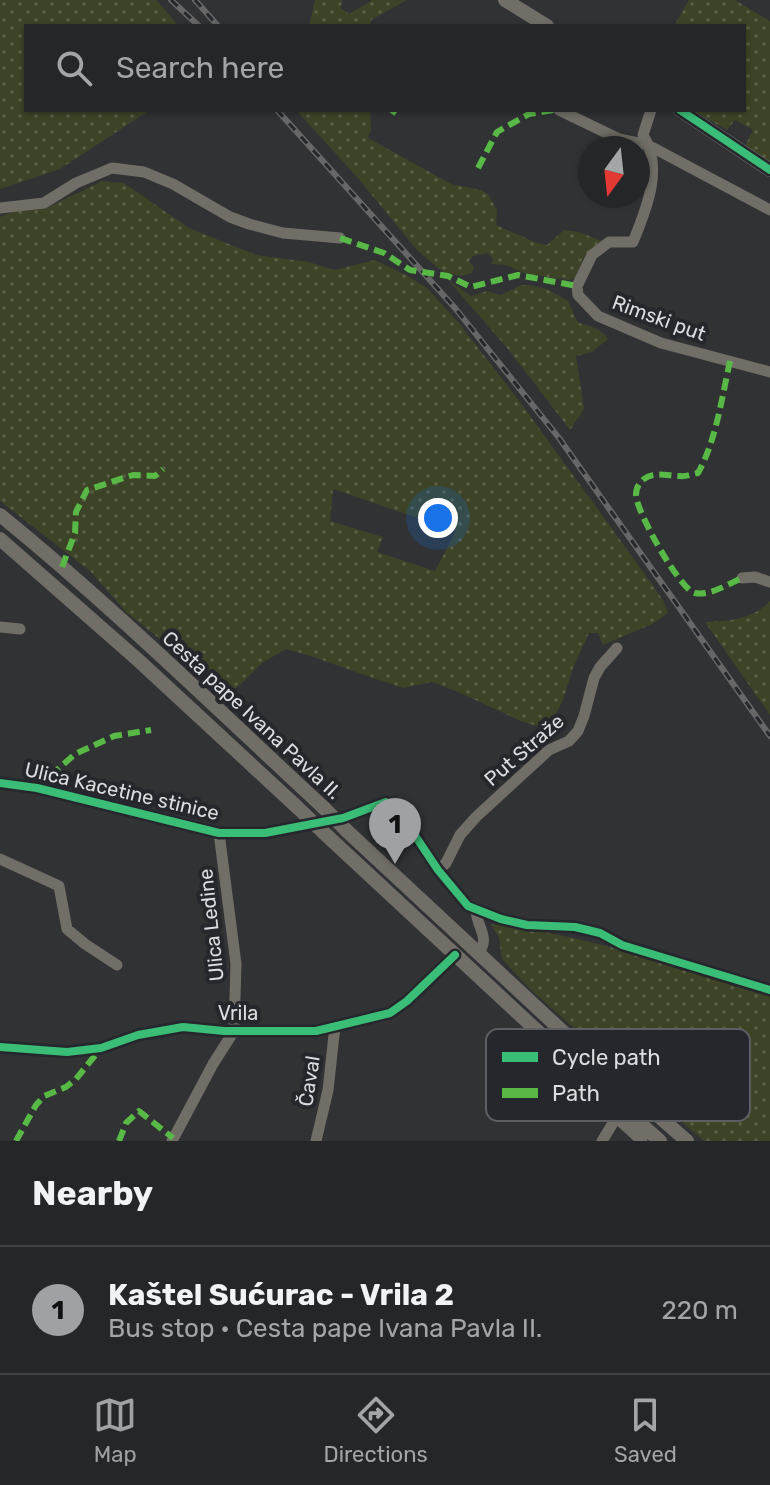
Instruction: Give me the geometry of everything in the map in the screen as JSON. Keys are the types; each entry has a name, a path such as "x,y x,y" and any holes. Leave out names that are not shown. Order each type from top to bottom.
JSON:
{"main road":[{"path":"505,0 544,24"},
{"path":"683,112 770,170"},
{"name":"Cesta pape Ivana Pavla II.","path":"0,515 132,630 560,1029"},
{"name":"Cesta pape Ivana Pavla II.","path":"0,539 138,660 536,1029"},
{"name":"Cesta pape Ivana Pavla II.","path":"637,1121 660,1141"},
{"name":"Cesta pape Ivana Pavla II.","path":"664,1121 687,1141"}],"street":[{"path":"563,112 613,136"},
{"name":"Rimski put","path":"644,136 650,112"},
{"path":"650,146 770,210"},
{"name":"Rimski put","path":"650,152 654,167 650,192"},
{"path":"0,208 44,203 76,183 112,168 144,172 249,224 283,233 340,238"},
{"name":"Rimski put","path":"647,208 633,242 609,242 592,255 577,286 578,295 598,316 661,343 770,372"},
{"path":"742,578 755,577 770,582"},
{"path":"0,627 20,629"},
{"name":"Put Straže","path":"438,870 446,863 460,835 476,817 549,750 569,741 578,731 594,678 617,648"},
{"name":"Ulica Kacetine stinice","path":"0,783 37,788 219,833 265,833 343,818 386,802 398,810 438,870"},
{"name":"Ulica Ledine","path":"219,833 236,964 234,1031"},
{"path":"0,859 59,886 67,929 117,965"},
{"path":"438,870 460,898 476,910 527,925 575,927 600,933 622,945 770,990"},
{"path":"476,910 485,939 478,954"},
{"name":"Vrila","path":"0,1047 67,1052 101,1048 138,1035 183,1027 234,1031 316,1031 390,1013 455,955"},
{"name":"Čaval","path":"316,1141 328,1090 335,1026"},
{"path":"172,1141 234,1031"},
{"path":"602,1141 614,1121"},
{"path":"619,1121 642,1141"}],"green space":[{"path":"0,0 156,0 177,24 24,24 24,112 147,112 60,169 0,189"},
{"path":"315,0 342,0 341,8 349,14 372,0 407,0 371,20 371,24 309,24"},
{"path":"689,0 735,0 770,21 770,164 745,146 753,130 735,120 727,130 695,112 746,112 746,24 675,24"},
{"path":"298,112 370,112 368,138 451,184 488,194 497,210 496,225 547,245 564,230 602,241 585,255 575,278 569,280 526,274 506,265 491,264 493,259 487,253 473,256 469,261 474,267 472,273 461,276 443,272 418,251"},
{"path":"102,181 124,183 189,228 256,255 309,262 334,270 375,260 427,288 458,322 520,402 642,570 663,600 668,613 654,623 603,645 598,633 589,633 563,700 548,729 523,722 432,682 403,688 286,649 262,663 222,699 190,663 126,612 90,571 0,501 0,217 12,212 49,207","holes":["333,489 456,531 435,571 377,552 383,537 330,521"]},
{"path":"448,280 471,296 487,291 501,295 521,285 547,289 568,301 578,323 595,328 608,339 592,352 576,356 584,409 570,430 508,349"},
{"path":"770,601 770,715 705,622 748,616"},
{"path":"491,924 597,944 770,996 770,1141 704,1141 681,1121 750,1121 750,1029 575,1029 502,959 499,938"}],"railway":[{"path":"171,0 197,24"},
{"path":"195,0 216,24"},
{"path":"279,112 455,308 559,438 770,736"}],"marked path":[{"path":"478,168 497,132 529,114 541,112"},
{"path":"340,238 384,253 410,270 448,276 471,287 518,275 577,286"},
{"path":"730,361 714,433 698,473 648,477 639,484 636,495 643,517 660,549 688,589 695,593 707,593 742,578"},
{"path":"62,567 75,533 76,512 87,490 133,475 155,476 163,469"},
{"path":"37,788 75,754 114,736 151,730"},
{"path":"16,1141 44,1096 76,1079 101,1048"},
{"path":"119,1141 126,1123 139,1111 173,1138"}],"cycle path":[{"path":"683,112 770,170"},
{"path":"0,783 37,788 219,833 265,833 343,818 386,802 398,810 438,870 468,906 527,925 575,927 600,933 622,945 770,990"},
{"path":"0,1047 67,1052 101,1048 138,1035 183,1027 224,1031 316,1031 390,1013 455,955"}],"place":[{"name":"Kaštel Sućurac - Vrila 2","path":"395,864"}]}
